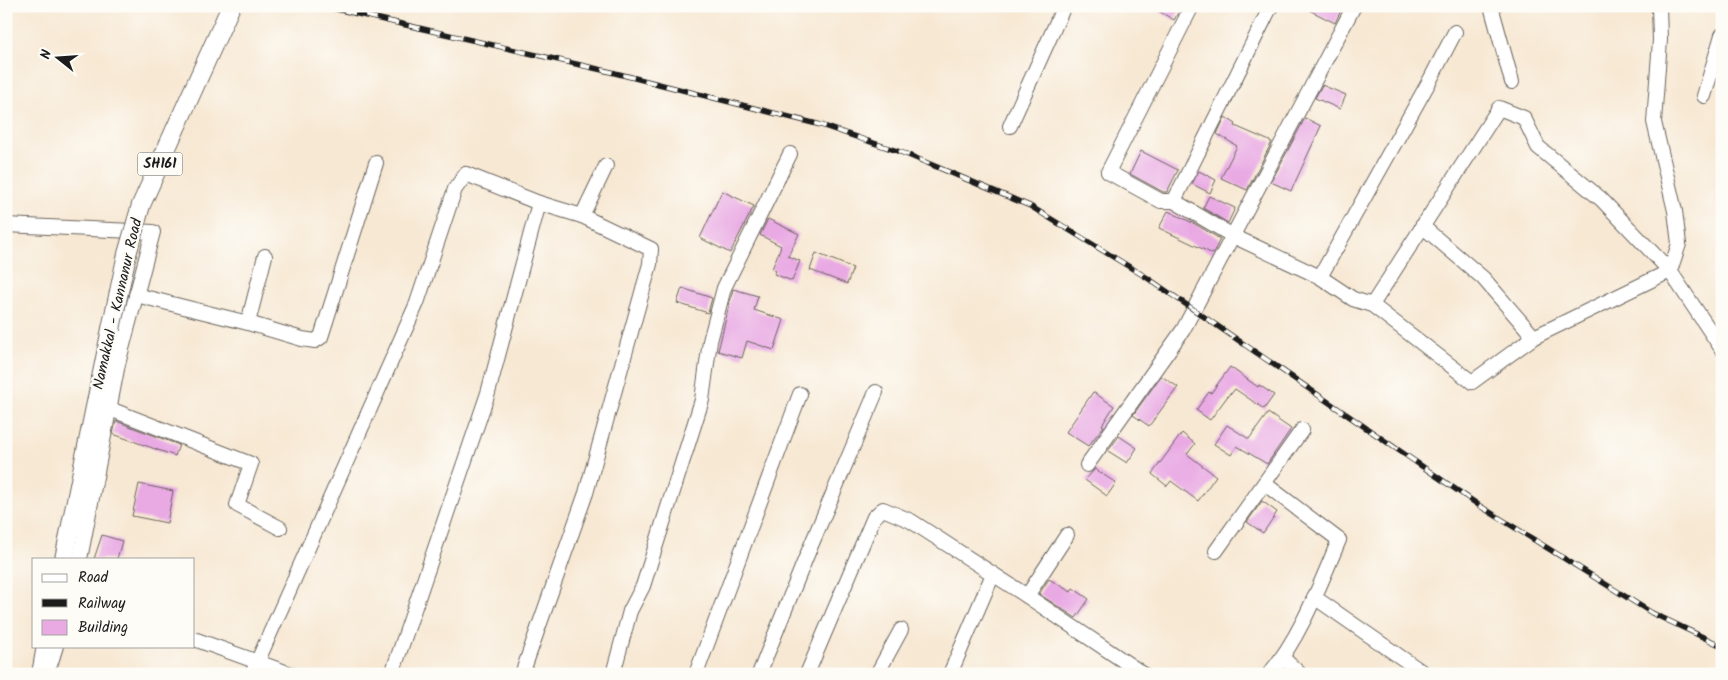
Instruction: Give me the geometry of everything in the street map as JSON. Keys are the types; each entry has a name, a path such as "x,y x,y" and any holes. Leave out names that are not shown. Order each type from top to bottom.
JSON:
{"main road":[{"name":"Namakkal - Kannanur Road","path":"64,558 127,254 141,206 231,6"},
{"path":"41,674 46,648"}],"street":[{"path":"1010,126 1064,6"},
{"path":"1192,6 1108,172 1161,201 1174,201 1232,236 1320,277 1353,300 1372,305 1472,382 1534,337 1670,271 1679,244 1675,211 1654,122 1660,40 1659,6"},
{"path":"1174,201 1271,6"},
{"path":"1087,466 1183,330 1354,6"},
{"path":"1491,6 1512,82"},
{"path":"1320,277 1455,32"},
{"path":"1704,96 1722,35"},
{"path":"1372,305 1499,108 1524,118 1538,147 1601,199 1670,271 1722,349"},
{"path":"612,674 630,611 643,586 702,400 710,341 724,288 790,154"},
{"path":"136,295 315,341 321,337 376,164"},
{"path":"582,216 606,166"},
{"path":"255,668 417,303 455,189 466,174 539,203 582,216 651,248 650,264 586,493 522,674"},
{"path":"392,674 488,392 539,203"},
{"path":"6,225 153,232 118,364 80,558"},
{"path":"1422,226 1483,278 1534,337"},
{"path":"248,323 265,256"},
{"path":"759,674 806,555 876,392"},
{"path":"696,674 800,394"},
{"path":"110,409 250,464 237,505 280,528"},
{"path":"1216,551 1302,430"},
{"path":"1265,484 1339,540 1314,597 1283,658 1269,674"},
{"path":"807,674 874,517 883,509 911,520 1143,674"},
{"path":"1027,596 1067,535"},
{"path":"950,674 993,574"},
{"path":"1314,597 1425,674"},
{"path":"877,674 901,630"},
{"path":"195,639 255,668 292,674"},
{"path":"41,674 51,662 55,648"},
{"path":"1283,658 1300,674"}],"building":[{"path":"1150,6 1182,6 1174,20"},
{"path":"1301,6 1343,6 1335,23"},
{"path":"1322,85 1346,95 1340,109 1315,98"},
{"path":"1225,117 1236,124 1235,126 1272,142 1247,190 1221,178 1237,146 1217,134"},
{"path":"1305,118 1321,126 1291,191 1271,182"},
{"path":"1141,151 1178,170 1167,192 1163,192 1130,174"},
{"path":"1199,171 1216,180 1210,193 1192,184"},
{"path":"722,191 754,206 730,253 700,238"},
{"path":"1209,196 1235,208 1228,223 1203,208"},
{"path":"1168,211 1220,239 1213,254 1159,228"},
{"path":"768,219 799,234 788,256 800,261 792,281 774,274 776,271 772,269 781,246 760,235"},
{"path":"816,253 853,268 847,284 810,270"},
{"path":"682,288 712,298 708,313 677,303"},
{"path":"733,289 758,296 754,310 784,320 774,350 747,341 742,358 718,351"},
{"path":"1230,367 1258,387 1259,385 1274,395 1264,409 1235,389 1210,420 1196,410"},
{"path":"1161,376 1178,387 1149,426 1133,415"},
{"path":"1093,392 1114,406 1102,425 1104,426 1088,446 1066,432"},
{"path":"1268,413 1291,429 1267,464 1237,446 1231,455 1214,444 1227,425 1249,439"},
{"path":"116,421 179,445 175,456 113,434"},
{"path":"1182,433 1195,444 1187,454 1216,476 1198,501 1171,481 1167,486 1152,474"},
{"path":"1119,436 1137,448 1127,463 1108,451"},
{"path":"1095,469 1116,483 1107,496 1085,480"},
{"path":"139,484 173,491 167,523 132,516"},
{"path":"1262,501 1277,512 1263,533 1247,522"},
{"path":"102,535 122,541 117,558 94,558"},
{"path":"1049,579 1071,592 1073,588 1089,599 1076,618 1039,594"}],"railway":[{"path":"323,6 611,72 821,125 906,154 1030,206 1146,277 1480,506 1652,613 1722,646"}]}
